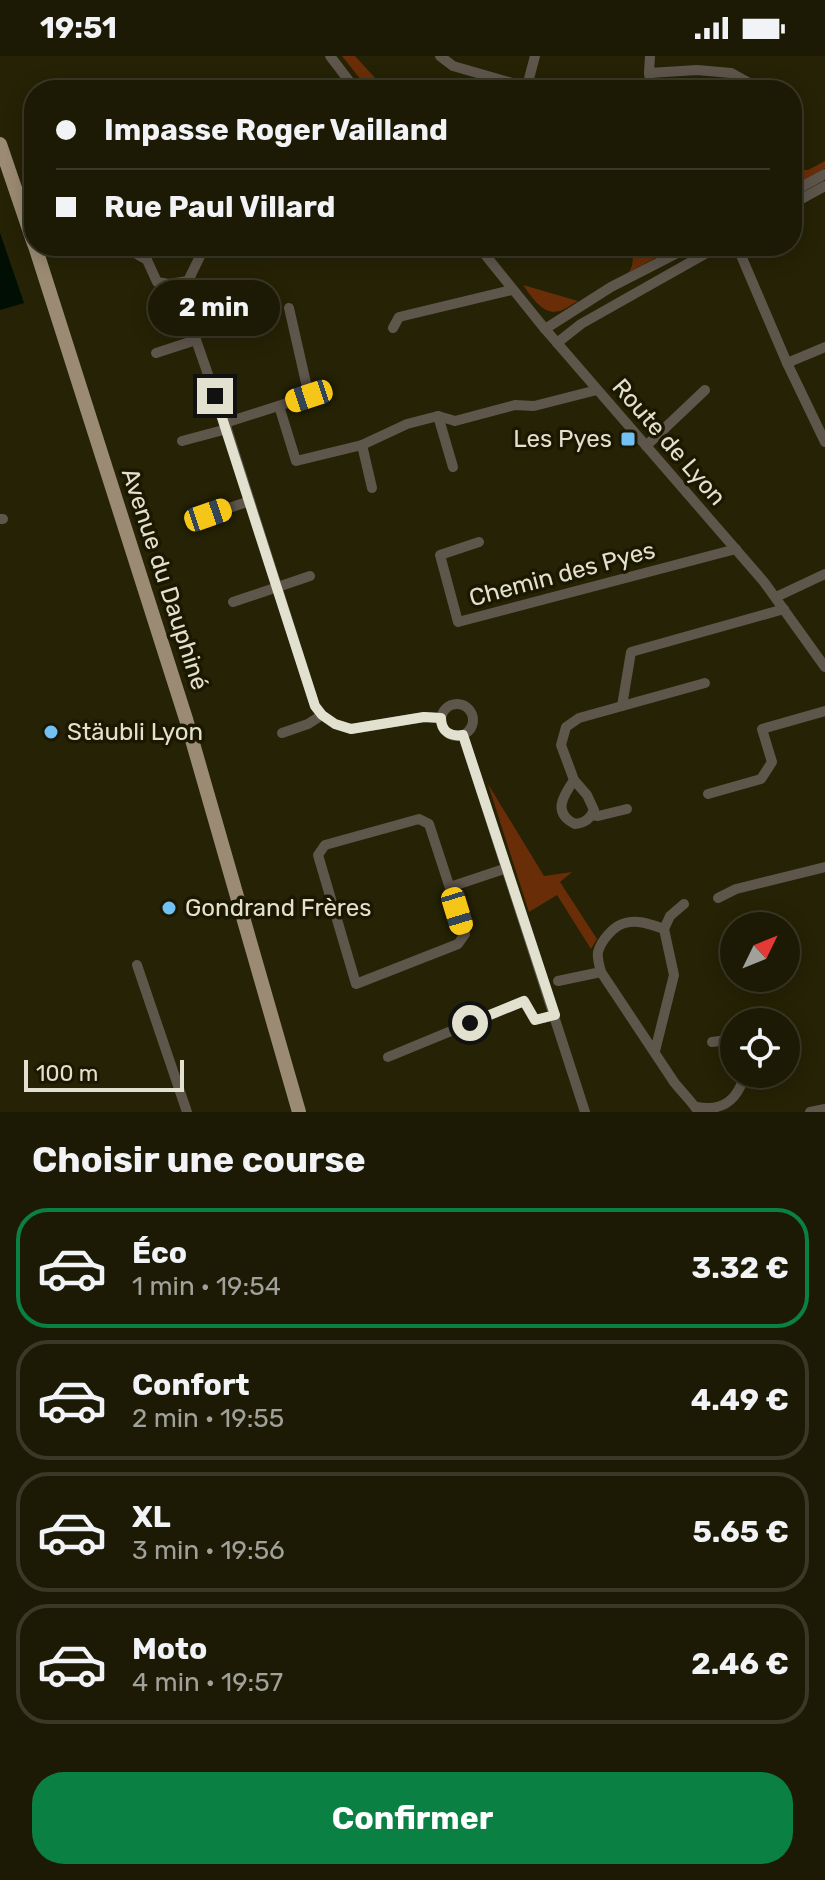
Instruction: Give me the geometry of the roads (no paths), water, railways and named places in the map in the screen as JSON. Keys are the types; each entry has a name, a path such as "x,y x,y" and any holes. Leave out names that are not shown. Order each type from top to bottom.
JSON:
{"main road":[{"name":"Avenue du Dauphiné","path":"0,144 24,215"},
{"name":"Avenue du Dauphiné","path":"38,256 186,719 299,1112"}],"street":[{"path":"330,56 348,80"},
{"path":"440,56 453,66 497,80"},
{"path":"528,80 535,56"},
{"path":"650,56 650,80"},
{"path":"649,73 697,70 731,73 744,80"},
{"path":"802,187 825,174"},
{"path":"802,199 825,186"},
{"path":"140,256 147,260 157,282 188,281"},
{"path":"200,256 185,292 196,340 315,706 335,724 351,729 424,717 441,718"},
{"name":"Route de Lyon","path":"486,256 776,597 825,667"},
{"path":"545,329 611,287 671,256"},
{"path":"557,343 581,324 702,256"},
{"path":"741,256 825,442"},
{"path":"611,287 620,303"},
{"path":"393,328 399,317 512,290"},
{"path":"182,441 309,396 289,308"},
{"path":"156,353 196,340"},
{"path":"787,363 825,347"},
{"path":"279,406 296,461 362,445 407,424 438,416 455,421 515,405 534,406 597,390"},
{"path":"646,446 705,390"},
{"path":"438,416 453,467"},
{"path":"362,445 372,488"},
{"path":"208,515 250,501"},
{"name":"Chemin des Pyes","path":"479,542 440,555 458,622 736,549"},
{"path":"776,597 825,574"},
{"path":"233,602 310,576"},
{"path":"622,706 631,652 784,609"},
{"path":"574,780 561,809 564,817 575,824 582,823 594,810 574,780 561,745 566,727 579,718 705,683"},
{"path":"451,704 465,705 471,711 473,725 463,735 449,734 443,729 441,718 445,708 451,704"},
{"path":"708,794 761,779 772,762 762,729 825,711"},
{"path":"282,733 308,724 322,715"},
{"path":"463,735 585,1112"},
{"path":"592,815 627,809"},
{"path":"419,819 429,824 450,887 465,934 458,944 356,984 318,855 325,845 419,819"},
{"path":"718,898 736,889 825,867"},
{"path":"450,887 507,868"},
{"path":"655,1051 674,975 664,929 670,916 684,904"},
{"path":"664,929 647,922 625,923 610,932 599,950 601,972 685,1097 698,1109 725,1106 740,1088"},
{"path":"137,965 187,1112"},
{"path":"558,981 601,972"},
{"path":"388,1057 524,1001 535,1020 555,1015"},
{"path":"712,1042 720,1041"},
{"path":"811,1112 825,1109"}],"place":[{"name":"Les Pyes","path":"628,439"},
{"name":"Stäubli Lyon","path":"51,732"},
{"name":"Gondrand Frères","path":"169,908"}]}
